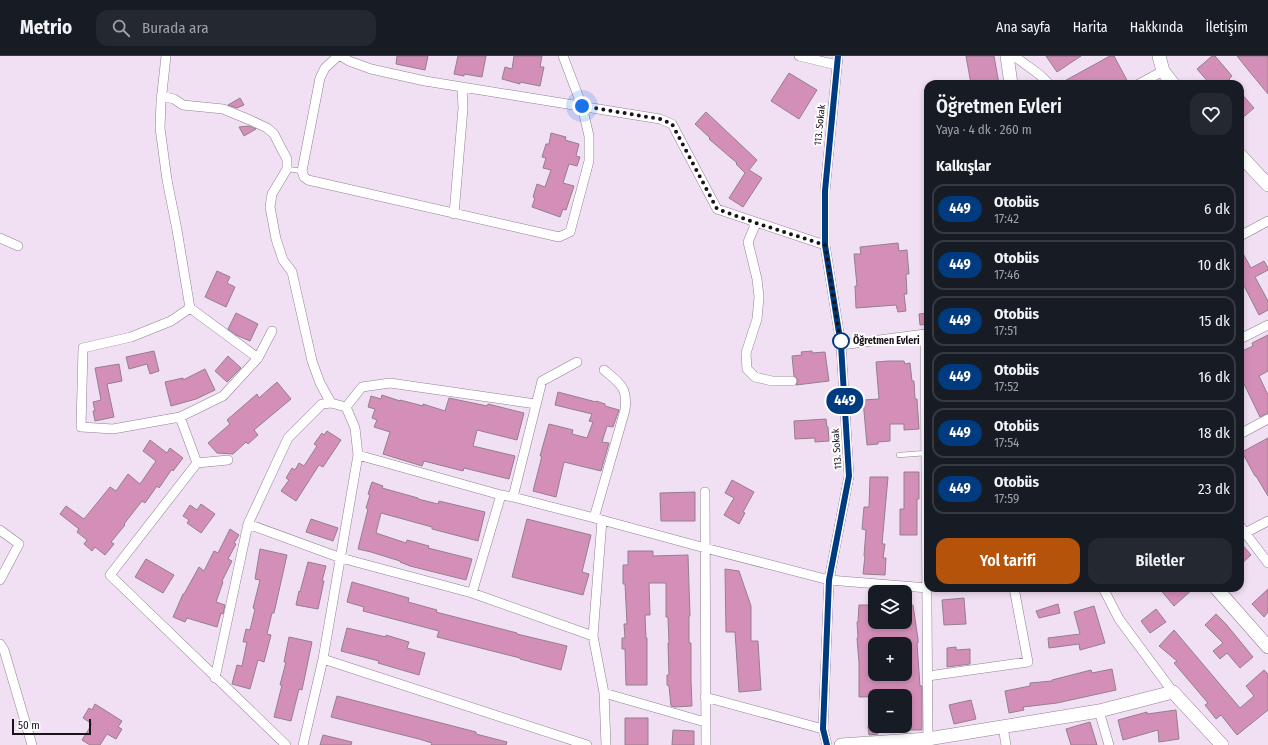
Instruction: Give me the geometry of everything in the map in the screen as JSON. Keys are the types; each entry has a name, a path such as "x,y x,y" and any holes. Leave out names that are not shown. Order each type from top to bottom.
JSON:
{"street":[{"path":"166,56 160,128 167,180 190,308 258,358"},
{"path":"338,56 325,68 320,78 302,171 304,177 308,180 559,237 570,232 589,161 589,136 582,106 563,56"},
{"path":"341,56 349,61 371,69 426,81 660,119 672,124 717,209 825,245"},
{"path":"799,56 838,60"},
{"path":"1007,56 1010,80"},
{"path":"1014,56 1044,80"},
{"name":"113. Sokak","path":"827,745 823,729 829,580 849,476 841,345 825,245 825,191 838,60"},
{"path":"1143,80 1163,60 1171,80"},
{"path":"454,214 462,108 462,87"},
{"path":"162,96 174,99 183,105 223,109 267,128 274,134 286,159 286,169 272,194 270,207 276,239 283,260 292,272 312,361 320,383 331,403"},
{"path":"1244,159 1268,185"},
{"path":"1244,234 1268,221"},
{"path":"756,223 748,242 757,279 759,297 758,319 746,353 747,369 755,377 772,381 792,381"},
{"path":"0,238 18,246"},
{"path":"190,308 171,320 131,337 83,348 81,426 113,429 180,417 223,396 258,358 272,331"},
{"path":"1244,337 1268,325"},
{"path":"841,345 924,334"},
{"path":"513,496 542,381 577,362"},
{"path":"604,370 624,389 626,398 625,410 598,519 592,636 604,693 606,745"},
{"path":"346,407 362,387 390,383 536,404"},
{"path":"215,678 248,524 288,438 322,404 331,403 346,407"},
{"path":"303,745 323,659 358,455 355,428 346,407"},
{"path":"180,417 197,463"},
{"path":"1244,432 1268,419"},
{"path":"358,455 500,495 513,496 829,580 924,588"},
{"path":"228,460 197,463 110,575 286,745"},
{"path":"705,492 706,745"},
{"path":"472,593 500,495"},
{"path":"1244,529 1268,521"},
{"path":"248,524 341,558 472,593 592,636"},
{"path":"0,530 20,544 0,580"},
{"path":"1244,530 1268,563"},
{"path":"928,592 928,742"},
{"path":"928,676 1028,662 1015,592"},
{"path":"1105,592 1119,620 1173,692 1222,745"},
{"path":"1220,592 1268,647"},
{"path":"0,644 4,650 32,745"},
{"path":"323,659 587,745"},
{"path":"841,745 928,742 1003,727 1099,711 1173,692"},
{"path":"604,693 705,722"},
{"path":"705,697 823,729"},
{"path":"1099,711 1109,745"},
{"path":"1003,727 1006,745"}],"lane":[{"path":"286,169 302,171"},
{"path":"899,455 924,453"}],"building":[{"path":"397,56 428,56 425,70 396,64"},
{"path":"458,56 486,56 482,77 454,74"},
{"path":"514,56 542,56 540,67 544,67 540,86 520,82 520,84 502,79 505,67 512,69"},
{"path":"966,56 994,56 998,80 970,80"},
{"path":"1046,56 1081,56 1057,72"},
{"path":"1110,56 1114,56 1127,80 1066,80"},
{"path":"1212,56 1215,56 1232,76 1229,79 1230,80 1207,80 1197,69"},
{"path":"1237,56 1268,56 1268,94 1249,71"},
{"path":"789,73 817,90 799,119 771,101"},
{"path":"1244,97 1254,108 1244,117"},
{"path":"240,98 244,105 237,108 228,105"},
{"path":"706,112 757,160 749,170 762,178 743,207 729,198 745,173 736,164 737,163 709,139 710,138 695,124"},
{"path":"249,126 256,129 244,136 239,127"},
{"path":"551,133 566,137 565,140 579,144 576,156 580,157 577,166 569,164 563,183 574,186 566,210 563,209 560,217 532,207 537,184 545,187 551,170 543,168 546,158 542,157 546,144 549,144"},
{"path":"898,243 899,251 907,250 909,274 906,274 907,294 904,294 906,311 898,312 896,305 856,308 855,286 857,286 854,254 861,254 860,247"},
{"path":"1244,255 1251,268 1264,261 1268,268 1268,270 1255,277 1268,301 1268,310 1259,315 1244,286"},
{"path":"217,271 230,277 227,283 235,287 226,307 205,297"},
{"path":"236,313 258,324 250,341 236,335 228,329"},
{"path":"924,313 924,324 920,325 919,314"},
{"path":"1268,335 1268,371 1259,376 1268,395 1268,413 1260,417 1244,384 1244,350 1253,346 1252,343"},
{"path":"154,351 159,371 150,374 147,364 129,369 126,357"},
{"path":"812,351 812,353 825,352 829,381 796,385 798,381 794,376 792,356 802,355 801,352"},
{"path":"228,356 241,368 227,382 215,371"},
{"path":"904,361 905,364 910,363 912,381 914,381 915,399 917,399 919,429 904,430 904,424 890,424 890,441 867,445 863,400 879,399 876,362"},
{"path":"119,364 122,381 107,384 114,417 95,421 93,402 101,400 95,368"},
{"path":"205,369 215,390 196,399 171,406 165,382 183,378 183,380"},
{"path":"277,382 291,399 254,430 258,435 248,444 246,442 233,454 217,453 208,443 230,424 227,420 257,394 259,398"},
{"path":"558,392 596,401 605,404 605,406 619,410 613,427 607,426 602,442 609,443 601,471 564,462 556,497 533,491 542,456 540,456 549,424 573,430 572,434 587,438 593,422 589,421 592,414 555,405"},
{"path":"382,395 400,401 423,406 423,404 445,411 449,398 487,406 488,404 524,413 517,440 477,430 473,446 515,456 509,479 464,468 463,471 424,461 422,466 383,454 390,432 374,427 377,420 372,418 375,409 368,407 371,396 381,399"},
{"path":"826,419 829,441 815,442 815,438 795,439 794,421"},
{"path":"327,431 341,440 323,467 319,465 296,501 281,491 289,480 286,478 292,468 295,470 299,463 304,466 317,446 314,444 322,433 324,435"},
{"path":"1268,438 1268,496 1244,456 1244,451"},
{"path":"150,440 167,453 170,448 183,458 173,471 172,469 159,488 157,486 145,503 142,501 111,542 114,544 105,555 95,547 92,551 84,544 87,540 77,532 79,529 60,514 66,506 84,519 110,487 116,491 128,474 140,484 156,461 143,451"},
{"path":"904,472 919,472 917,535 900,535 900,509 904,509"},
{"path":"870,477 888,477 882,544 885,544 883,558 886,558 885,575 863,574 866,530 862,529 864,507 869,507"},
{"path":"732,480 754,492 743,512 745,513 739,524 724,515 734,498 725,493"},
{"path":"372,482 383,486 382,488 418,499 438,504 439,501 485,512 478,541 432,529 432,527 381,513 376,533 406,543 407,540 429,546 428,548 472,559 466,580 410,566 400,561 358,549 368,509 366,508 370,495 368,494"},
{"path":"695,492 695,521 661,521 660,493"},
{"path":"201,504 215,514 201,533 187,523 189,520 183,516 190,505 197,510"},
{"path":"311,519 338,528 333,541 306,532"},
{"path":"527,519 591,535 582,572 589,574 583,595 512,577"},
{"path":"230,529 239,535 234,543 236,544 228,559 232,561 222,581 223,582 216,602 225,605 217,627 187,618 185,622 173,617 183,594 199,567 204,571 214,551 218,553"},
{"path":"1244,547 1251,555 1244,561"},
{"path":"260,549 287,555 274,613 272,613 267,634 271,635 264,662 258,660 250,689 232,684 237,665 242,666 247,642 243,642 246,629 250,630 255,609 253,608 260,580 255,579"},
{"path":"628,551 653,551 653,556 688,555 690,616 689,643 691,643 692,706 671,706 669,686 667,685 667,675 669,675 669,643 668,617 666,617 666,583 649,583 650,615 645,615 647,638 647,685 626,685 625,649 622,649 622,638 625,638 624,624 627,624 625,584 623,584 623,565 628,565"},
{"path":"146,559 174,575 163,593 135,577"},
{"path":"308,562 326,566 318,609 296,605"},
{"path":"725,569 739,571 751,606 751,641 758,641 761,690 739,692 735,632 726,632"},
{"path":"352,582 409,598 408,602 437,610 436,612 567,646 561,670 437,637 439,631 363,611 364,607 347,602"},
{"path":"1268,589 1268,612 1264,617 1252,604"},
{"path":"1162,592 1190,592 1174,606"},
{"path":"964,598 966,624 944,625 942,600"},
{"path":"1058,604 1060,613 1039,618 1036,611"},
{"path":"859,605 868,605 868,629 912,629 913,605 918,639 920,686 922,686 922,730 912,730 912,689 868,689 868,697 859,697 857,622"},
{"path":"1094,606 1105,643 1080,650 1079,644 1049,648 1048,638 1080,634 1074,612"},
{"path":"1156,609 1166,622 1150,633 1141,621"},
{"path":"1216,614 1253,657 1240,668 1227,653 1220,659 1213,651 1223,643 1205,625"},
{"path":"347,628 386,637 386,635 409,642 407,648 425,653 419,675 378,663 379,661 341,651"},
{"path":"1174,630 1240,708 1254,696 1246,686 1264,670 1268,674 1268,710 1237,735 1221,715 1216,719 1205,705 1208,703 1174,663 1177,661 1159,646"},
{"path":"289,637 312,642 302,690 299,689 291,721 274,717 282,685 280,685 286,662 284,662"},
{"path":"956,647 956,650 970,649 970,664 947,667 947,648"},
{"path":"1112,669 1116,690 1057,703 1023,707 1024,710 1009,713 1005,691 1030,686 1030,683 1052,681 1091,670 1092,673"},
{"path":"337,696 476,732 476,734 507,742 506,745 431,745 432,743 419,739 331,717"},
{"path":"971,700 976,719 954,724 949,705"},
{"path":"95,704 122,721 118,727 122,729 116,739 107,734 100,745 90,745 82,740 92,724 83,718 89,708 92,710"},
{"path":"1176,710 1179,739 1159,742 1158,730 1123,740 1118,720 1147,712 1147,714"},
{"path":"625,718 648,718 648,745 625,745"},
{"path":"1090,722 1097,745 1071,745 1066,729"},
{"path":"673,730 694,731 694,745 672,745"},
{"path":"869,733 878,733 878,734 869,735"},
{"path":"323,735 352,742 351,745 320,745"}],"bus line":[{"name":"449","path":"827,745 823,729 829,580 849,476 841,345 825,245 825,191 838,56"}],"place":[{"name":"Öğretmen Evleri","path":"841,341"}],"route":[{"path":"582,106 660,119 672,124 717,209 825,245 841,345 841,341"}]}
